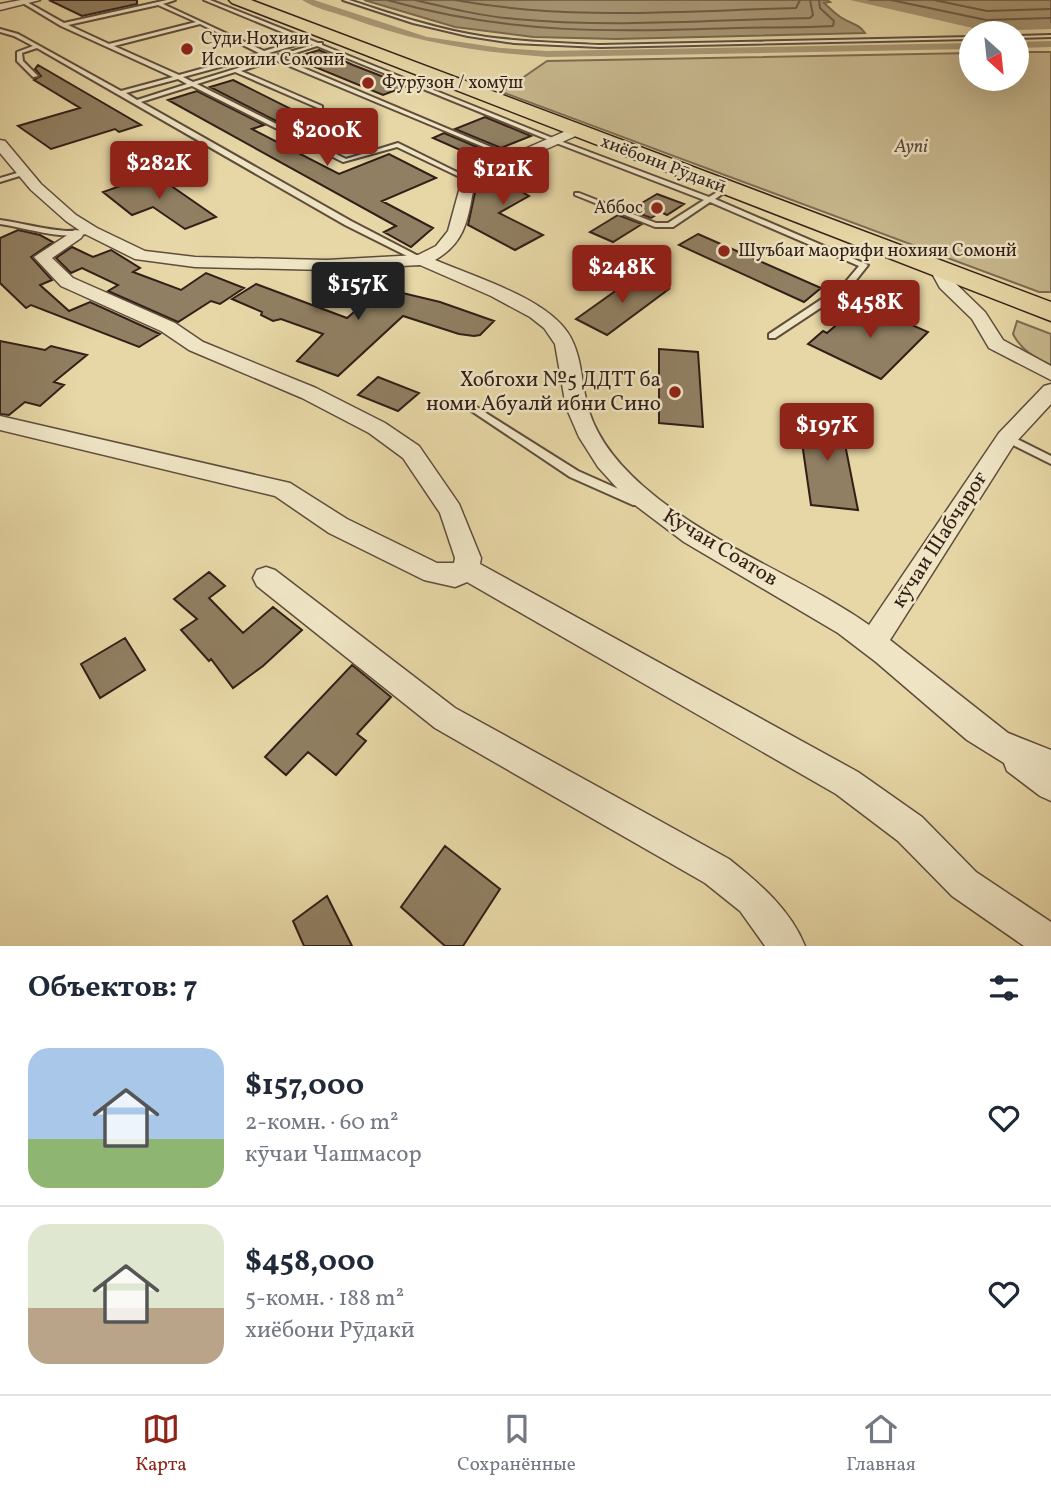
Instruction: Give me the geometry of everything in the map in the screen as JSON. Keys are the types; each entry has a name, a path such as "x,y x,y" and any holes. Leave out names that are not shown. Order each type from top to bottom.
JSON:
{"highway":[{"name":"хиёбони Рӯдакӣ","path":"237,0 321,39 575,131 718,194 879,247 1051,312"}],"street":[{"path":"0,7 35,0"},
{"path":"0,144 24,173 83,233 141,255 162,260 327,265 422,260 442,249 456,232 468,179 575,131"},
{"path":"0,424 282,489 338,526 433,573 455,576 466,569 468,558 452,510 411,452 377,428 321,399 196,346 168,327 67,282 42,257 83,233"},
{"name":"Кучаи Соатов","path":"422,260 529,309 549,322 560,335 568,355 580,416 594,444 611,467 656,510 707,544 820,606 873,642 999,745 1051,765"},
{"path":"937,268 946,284 979,316 996,344 1051,374"},
{"path":"979,316 987,288"},
{"name":"кӯчаи Шабчароғ","path":"873,642 1007,438 1051,391"},
{"path":"466,569 847,783 909,829 964,884 994,907 1051,943"},
{"path":"265,578 445,718 717,871 752,899 787,946"},
{"path":"999,745 1051,785"}],"lane":[{"path":"152,0 264,53 512,157"},
{"path":"62,26 173,0"},
{"path":"206,0 321,39 553,140 718,194 864,265"},
{"path":"345,0 439,29 485,38 545,43 614,46 959,38"},
{"path":"23,2 62,26 178,77 345,161 398,145 468,179"},
{"path":"108,46 200,22"},
{"path":"0,30 37,46 348,223 422,260"},
{"path":"1029,37 1051,36"},
{"path":"121,93 321,39"},
{"path":"135,102 277,58 321,39"},
{"path":"36,76 20,61 19,52 37,46"},
{"path":"237,71 320,107"},
{"path":"0,180 24,173"},
{"path":"577,194 655,225 670,225 718,194"},
{"path":"0,222 30,225 62,234 83,233"},
{"path":"772,336 846,287 879,247"},
{"path":"470,406 574,474 656,510"},
{"path":"1007,438 1051,460"}],"green space":[{"name":"Ayni","path":"1029,52 1051,52 1051,292 1039,292 502,92 547,61 959,53 959,91 1029,91"},
{"path":"1017,321 1051,334 1051,365 1020,345 1013,334"}],"water":[{"path":"364,0 827,0 830,2 824,3 835,13 857,25 865,33 616,39 533,37 455,27"},
{"path":"857,0 1051,0 1051,25 1029,26 1029,21 959,22"}],"building":[{"path":"49,0 137,0 137,4 82,16"},
{"path":"319,50 407,86 383,95 293,58"},
{"path":"38,65 141,125 119,132 115,129 51,149 18,126 80,108 34,80 41,76 35,69"},
{"path":"233,80 299,113 276,121 210,87"},
{"path":"197,91 264,125 252,129 339,174 389,154 436,178 382,201 433,228 411,247 384,232 396,226 168,100"},
{"path":"485,117 531,136 501,148 455,129"},
{"path":"444,133 497,158 481,165 484,156 478,158 433,138"},
{"path":"515,166 547,179 522,192 529,196 499,213 543,235 515,250 468,225 477,183"},
{"path":"154,174 216,217 185,229 153,207 132,215 103,192"},
{"path":"657,194 684,204 667,215 661,212 651,218 630,210"},
{"path":"618,215 642,224 613,242 590,232"},
{"path":"18,230 40,235 53,242 31,257 52,280 40,285 69,311 90,302 160,334 139,347 31,305 26,308 0,283 0,238"},
{"path":"698,234 821,288 804,302 679,245"},
{"path":"72,247 93,257 111,250 140,268 133,272 181,290 206,273 244,288 220,304 211,301 178,322 108,291 118,285 82,268 71,273 56,258"},
{"path":"638,275 669,289 607,335 576,319"},
{"path":"256,284 347,318 382,288 440,302 494,321 480,335 474,336 459,334 403,316 338,376 297,361 323,334 281,319 273,321 261,315 262,312 232,299"},
{"path":"862,303 928,332 881,379 808,344 823,331 827,333"},
{"path":"0,341 45,350 51,346 87,355 54,382 64,385 40,406 25,402 9,415 0,414"},
{"path":"659,349 698,352 703,427 659,423"},
{"path":"378,377 419,393 398,411 358,395"},
{"path":"798,415 840,419 858,510 811,505"},
{"path":"209,572 225,586 209,598 243,633 273,607 302,630 263,666 233,688 211,659 209,661 181,630 197,619 174,599"},
{"path":"125,638 145,670 100,698 81,664"},
{"path":"352,665 391,697 357,734 366,741 336,775 308,752 286,775 265,757"},
{"path":"445,846 500,889 463,946 445,946 401,907"},
{"path":"327,896 352,946 304,946 293,921"}],"waterway":[{"path":"306,0 399,33 501,51 547,54 959,46"},
{"path":"854,0 986,28 1051,26"},
{"path":"1029,45 1051,44"}],"place":[{"name":"Суди Ноҳияи Исмоили Сомонӣ","path":"187,49"},
{"name":"Фурӯзон / хомӯш","path":"368,83"},
{"name":"Аббос","path":"657,208"},
{"name":"Шуъбаи маорифи нохияи Сомонй","path":"724,251"},
{"name":"Хобгохи №5 ДДТТ ба номи Абуалй ибни Сино","path":"675,392"}]}
